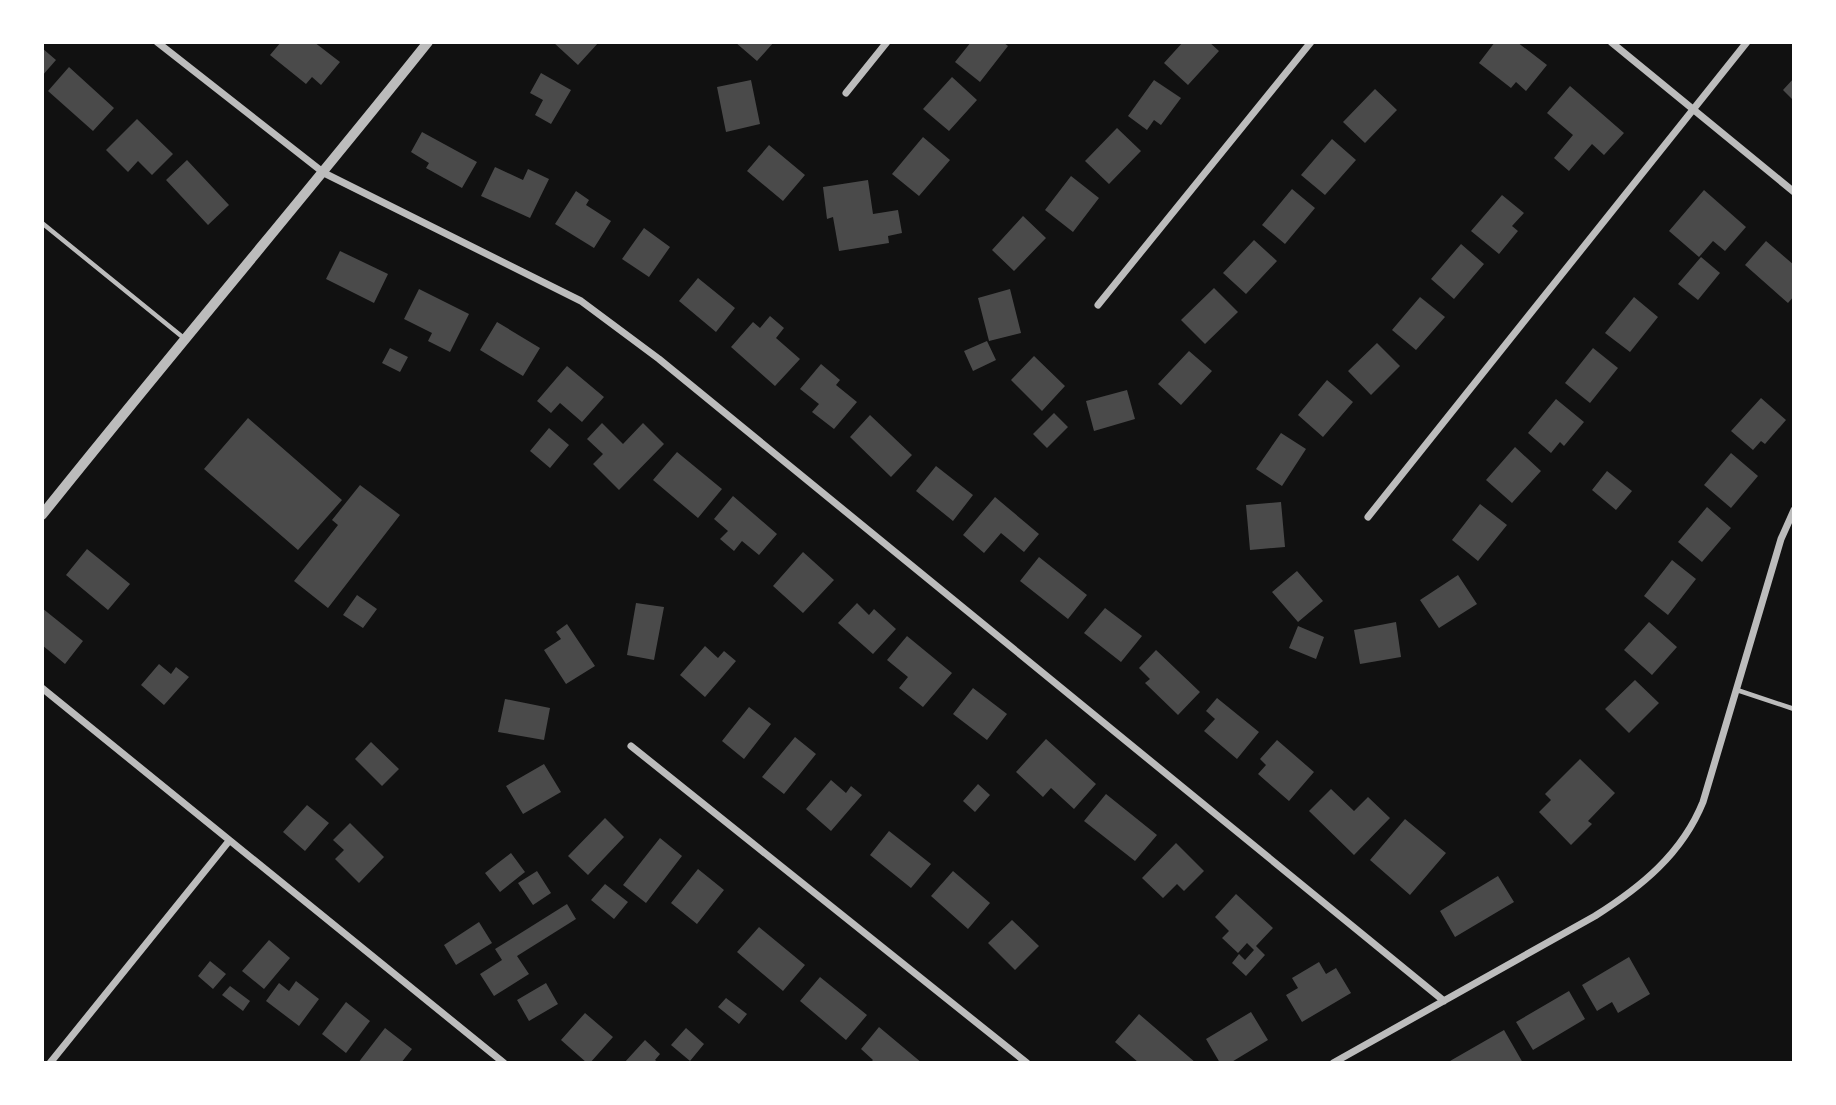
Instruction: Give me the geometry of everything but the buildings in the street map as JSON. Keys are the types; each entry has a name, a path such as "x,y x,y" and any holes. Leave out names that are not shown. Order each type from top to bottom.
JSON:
{"street":[{"path":"157,42 324,173 581,301 680,376 1444,1001"},
{"path":"42,515 324,173 428,42"},
{"path":"846,93 887,42"},
{"path":"1098,305 1311,42"},
{"path":"1611,42 1794,192"},
{"path":"1368,517 1747,42"},
{"path":"1333,1063 1595,916 1627,896 1666,861 1696,818 1782,540 1794,510"},
{"path":"42,688 503,1063"},
{"path":"631,746 1027,1063"},
{"path":"50,1063 229,841"}],"lane":[{"path":"42,223 185,339"},
{"path":"1737,690 1793,706"}]}
